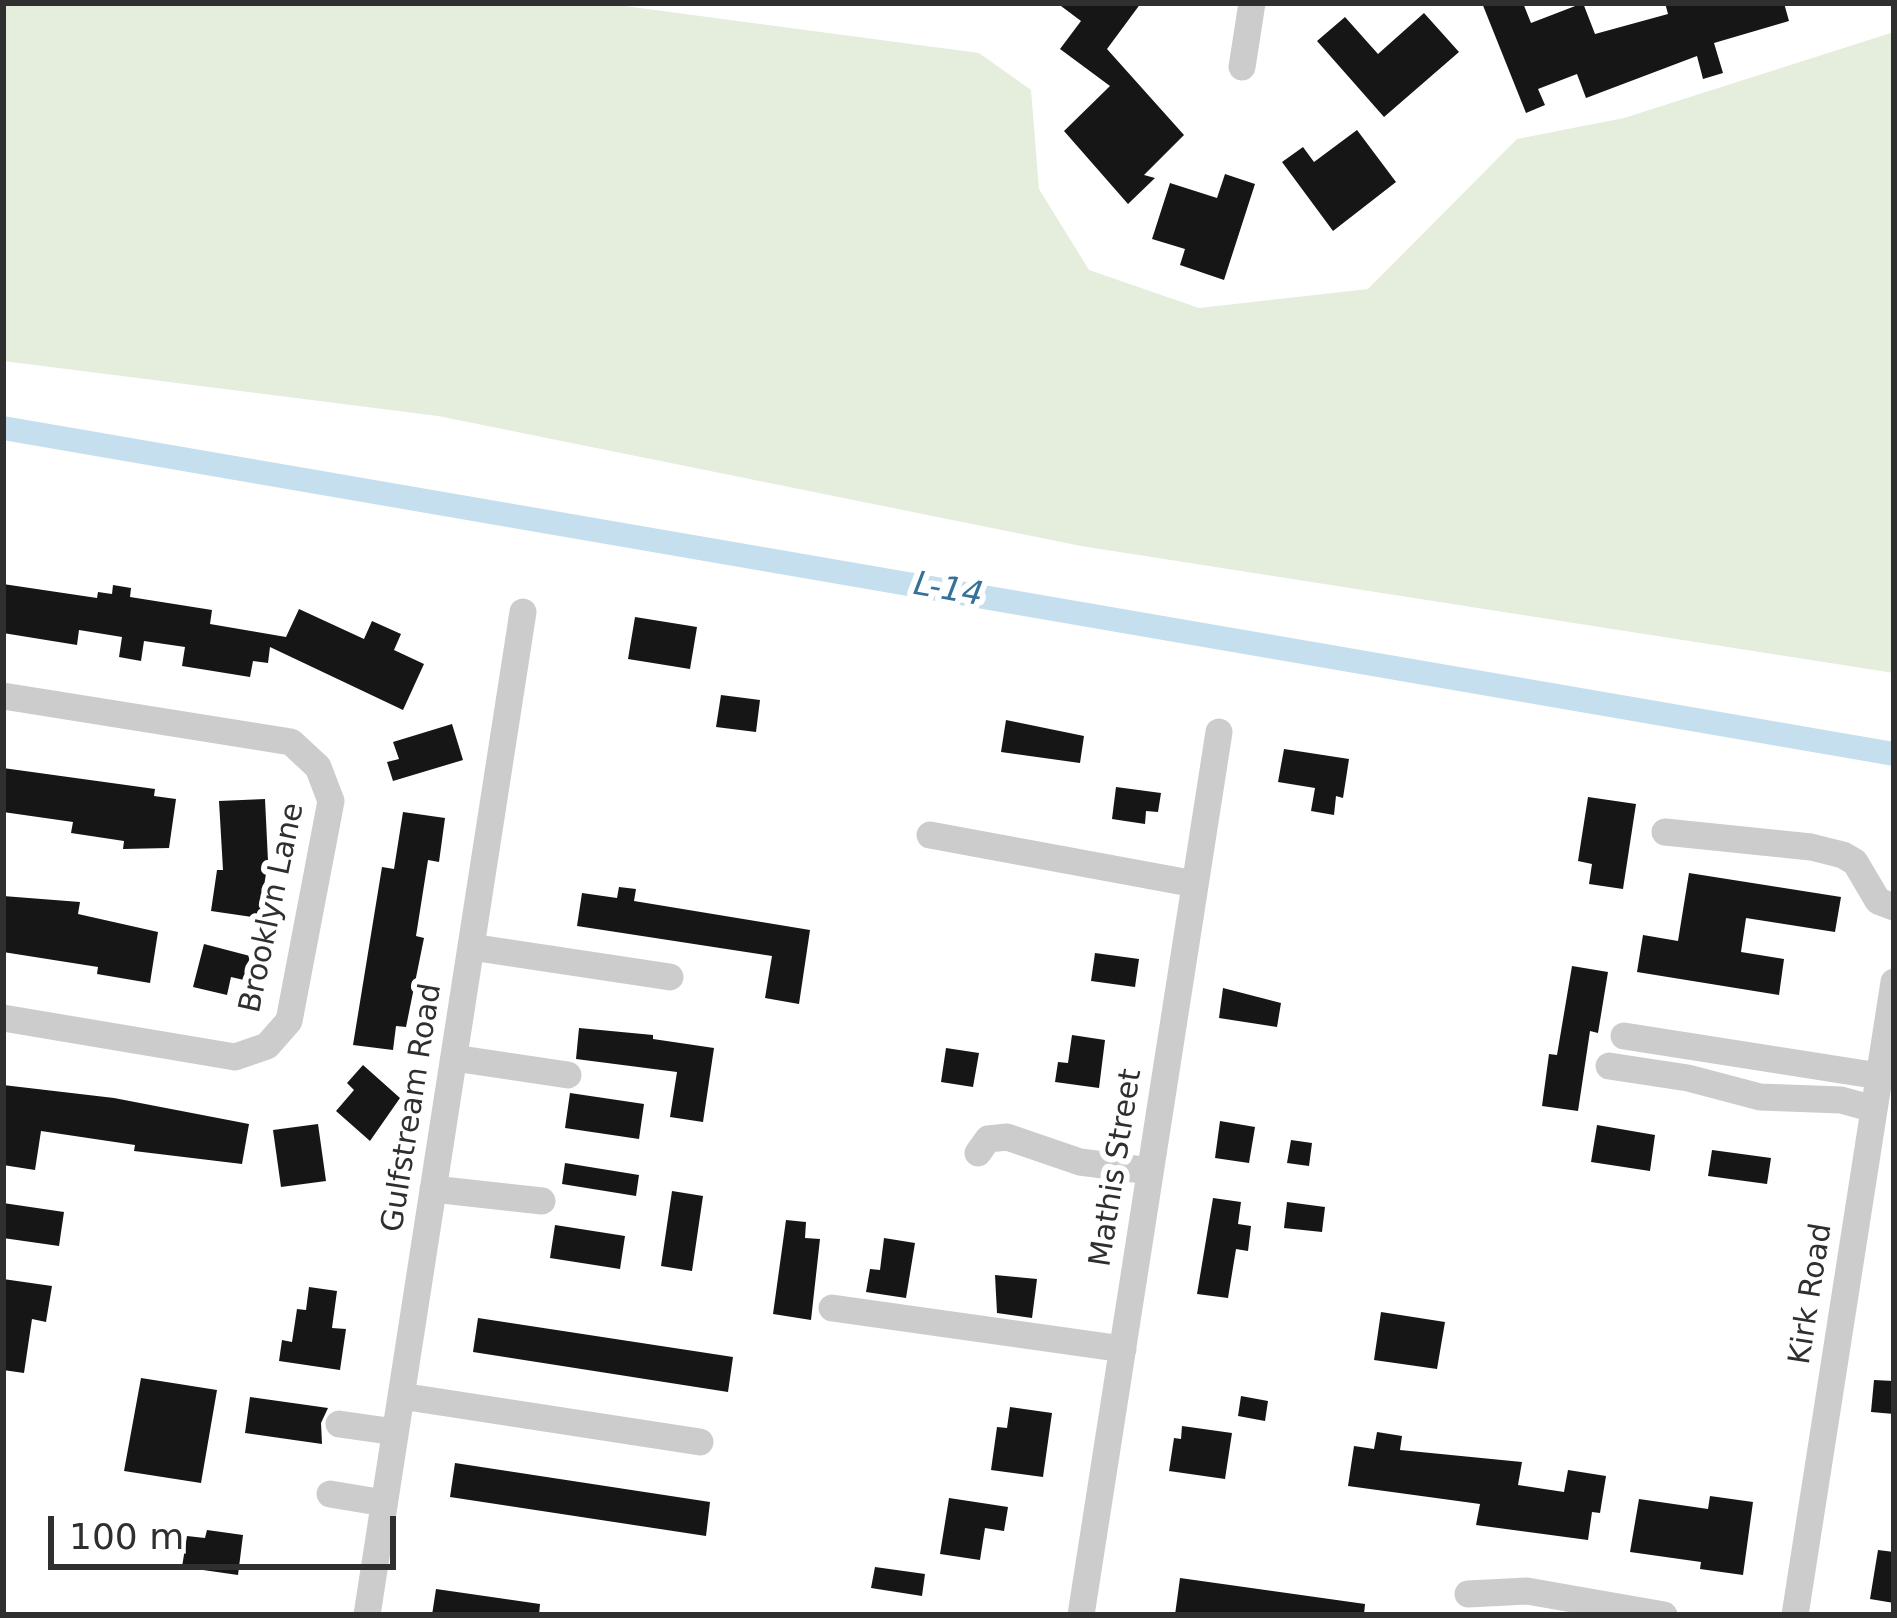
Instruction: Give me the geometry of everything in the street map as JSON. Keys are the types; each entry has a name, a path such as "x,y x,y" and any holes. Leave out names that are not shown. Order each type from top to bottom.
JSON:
{"street":[{"path":"1242,67 1252,3"},
{"name":"Gulfstream Road","path":"367,1615 524,612"},
{"name":"Brooklyn Lane","path":"3,695 291,742 318,767 331,801 289,1021 267,1046 235,1058 3,1018"},
{"name":"Mathis Street","path":"1081,1615 1219,732"},
{"path":"1665,832 1810,847 1843,856 1855,862 1878,901 1894,907"},
{"path":"930,835 1195,884"},
{"path":"471,947 670,977"},
{"name":"Kirk Road","path":"1795,1615 1894,982"},
{"path":"1624,1036 1880,1076"},
{"path":"454,1058 568,1075"},
{"path":"1609,1066 1688,1078 1785,1101 1841,1100 1874,1109"},
{"path":"978,1153 988,1139 1007,1137 1080,1162 1150,1171"},
{"path":"434,1189 542,1202"},
{"path":"832,1308 1123,1349"},
{"path":"401,1396 700,1442"},
{"path":"339,1424 395,1432"},
{"path":"330,1494 384,1503"},
{"path":"1468,1594 1527,1591 1664,1615"}],"green space":[{"path":"3,3 602,3 979,53 1031,90 1039,189 1089,270 1199,308 1368,289 1517,139 1624,118 1894,32 1894,673 1081,546 438,416 3,361"}],"building":[{"path":"1057,3 1141,3 1107,49 1184,135 1144,175 1155,178 1128,204 1064,131 1110,86 1060,49 1081,21"},
{"path":"1482,3 1523,3 1531,23 1583,3 1595,34 1668,14 1665,3 1784,3 1789,21 1714,43 1723,73 1703,79 1697,56 1586,98 1577,74 1538,89 1545,105 1526,113"},
{"path":"1424,13 1459,52 1384,117 1317,41 1345,17 1378,54"},
{"path":"1357,130 1396,182 1333,231 1282,162 1303,147 1314,162"},
{"path":"1225,174 1255,184 1224,280 1180,265 1185,249 1152,239 1170,183 1217,198"},
{"path":"3,584 97,598 98,592 112,594 113,585 131,588 130,597 212,610 210,624 286,637 299,609 364,639 372,621 401,634 394,650 424,664 403,710 270,647 268,663 253,661 250,677 182,666 185,647 144,641 141,661 119,657 122,637 79,630 77,645 3,633"},
{"path":"635,617 697,627 690,669 628,659"},
{"path":"721,695 760,700 756,732 716,727"},
{"path":"1006,720 1084,736 1080,763 1001,752"},
{"path":"452,724 463,760 393,781 387,762 399,759 393,742"},
{"path":"1284,749 1349,759 1343,798 1336,796 1334,815 1311,811 1315,788 1278,782"},
{"path":"3,768 155,789 154,796 176,799 169,848 123,849 124,841 71,833 73,822 3,812"},
{"path":"1116,787 1161,793 1158,812 1146,811 1145,824 1112,819"},
{"path":"1588,797 1636,804 1623,889 1589,884 1592,864 1578,861"},
{"path":"265,799 268,861 259,918 211,911 217,870 223,870 219,801"},
{"path":"403,812 445,818 439,862 428,860 416,936 424,938 406,1027 396,1026 393,1050 353,1045 382,867 394,869"},
{"path":"1689,873 1841,897 1835,932 1746,918 1741,952 1784,959 1779,995 1637,972 1643,935 1678,941"},
{"path":"619,887 636,889 634,901 810,930 799,1004 765,998 772,956 577,926 582,893 617,898"},
{"path":"3,896 80,902 78,914 158,932 150,983 97,974 98,967 3,952"},
{"path":"204,944 250,956 244,980 231,977 227,995 193,987"},
{"path":"1095,953 1139,959 1135,987 1091,981"},
{"path":"1572,966 1608,972 1598,1033 1590,1031 1578,1111 1542,1106 1549,1054 1557,1055"},
{"path":"1223,988 1281,1003 1277,1027 1219,1018"},
{"path":"579,1028 653,1035 653,1039 714,1048 703,1122 670,1117 677,1072 576,1059"},
{"path":"1072,1035 1105,1040 1099,1088 1055,1082 1058,1062 1068,1063"},
{"path":"946,1048 979,1053 973,1087 941,1082"},
{"path":"363,1065 400,1098 370,1141 336,1111 354,1090 347,1083"},
{"path":"3,1085 114,1098 249,1124 242,1164 134,1151 135,1145 41,1131 35,1170 3,1165"},
{"path":"570,1093 644,1104 639,1139 565,1128"},
{"path":"1220,1121 1255,1127 1249,1163 1215,1158"},
{"path":"318,1124 326,1181 281,1187 273,1130"},
{"path":"1597,1125 1655,1135 1650,1171 1591,1162"},
{"path":"1291,1140 1312,1143 1309,1166 1287,1163"},
{"path":"1712,1150 1771,1158 1767,1184 1708,1176"},
{"path":"565,1163 639,1175 636,1196 562,1184"},
{"path":"672,1191 703,1196 692,1271 661,1266"},
{"path":"1213,1198 1241,1202 1238,1224 1251,1226 1248,1251 1236,1249 1228,1298 1197,1294"},
{"path":"1287,1202 1325,1207 1322,1232 1284,1228"},
{"path":"3,1203 64,1212 59,1246 3,1238"},
{"path":"786,1220 806,1222 805,1238 820,1239 811,1320 773,1314"},
{"path":"555,1225 625,1236 620,1269 550,1258"},
{"path":"884,1238 915,1243 906,1298 866,1292 870,1269 880,1270"},
{"path":"995,1275 1037,1279 1032,1318 997,1313"},
{"path":"3,1279 52,1286 46,1322 32,1319 24,1373 3,1370"},
{"path":"309,1287 337,1291 332,1328 346,1329 340,1370 279,1361 282,1340 292,1342 297,1309 306,1310"},
{"path":"1381,1312 1445,1322 1437,1369 1374,1360"},
{"path":"478,1318 733,1357 728,1392 473,1352"},
{"path":"141,1378 217,1390 201,1483 124,1471"},
{"path":"1874,1380 1894,1381 1894,1414 1871,1412"},
{"path":"1241,1396 1268,1401 1265,1421 1238,1416"},
{"path":"250,1397 328,1408 321,1423 322,1444 245,1433"},
{"path":"1010,1407 1052,1413 1043,1477 991,1470 997,1427 1007,1428"},
{"path":"1182,1426 1232,1433 1225,1479 1169,1471 1174,1438 1181,1439"},
{"path":"1377,1432 1402,1436 1400,1450 1522,1462 1518,1485 1564,1492 1568,1470 1606,1476 1600,1513 1592,1512 1588,1540 1476,1525 1480,1504 1348,1486 1354,1446 1374,1449"},
{"path":"455,1463 710,1502 706,1536 450,1497"},
{"path":"1710,1496 1753,1502 1743,1575 1700,1569 1701,1562 1630,1552 1639,1499 1708,1509"},
{"path":"949,1498 1008,1507 1004,1531 985,1528 980,1560 940,1554"},
{"path":"207,1530 243,1535 238,1575 182,1567 187,1536 205,1538"},
{"path":"1878,1550 1894,1552 1894,1603 1870,1599"},
{"path":"875,1567 925,1574 922,1596 871,1588"},
{"path":"1180,1578 1365,1604 1364,1615 1175,1615"},
{"path":"436,1589 540,1604 539,1615 432,1615"}],"waterway":[{"name":"L-14","path":"3,428 1894,754"}]}
